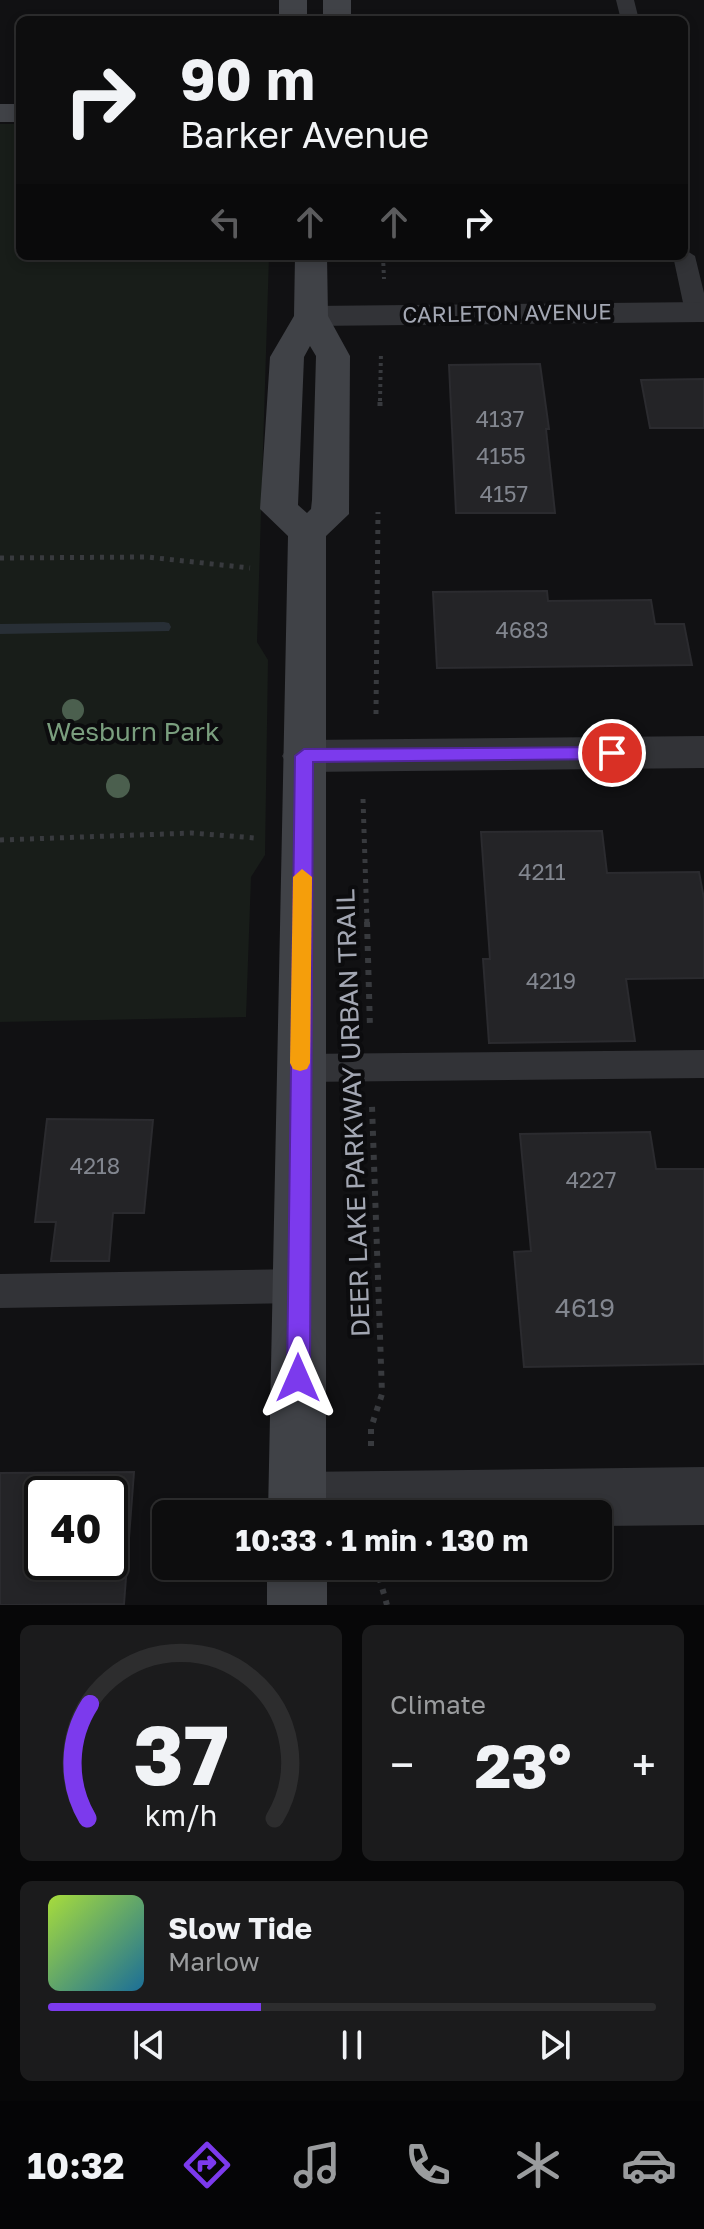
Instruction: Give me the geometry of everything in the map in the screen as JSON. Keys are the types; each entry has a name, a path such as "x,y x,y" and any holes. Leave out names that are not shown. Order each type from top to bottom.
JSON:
{"street":[{"path":"307,532 330,514 331,500 333,356 311,316 311,260"},
{"name":"CARLETON AVENUE","path":"311,316 700,312"},
{"path":"307,532 279,509 287,357 311,316"},
{"path":"297,1500 307,532"},
{"path":"304,756 704,752"},
{"path":"568,1500 704,1496"},
{"path":"297,1580 297,1605"}],"lane":[{"path":"685,260 700,312"},
{"path":"300,1068 704,1064"},
{"path":"0,1291 299,1286"}],"path":[{"path":"382,287 383,260"},
{"path":"380,349 383,356 380,415"},
{"path":"376,720 378,500"},
{"path":"0,558 147,557 250,568"},
{"name":"DEER LAKE PARKWAY URBAN TRAIL","path":"363,795 382,1394 371,1428"},
{"path":"0,840 192,833 265,839"},
{"path":"380,1580 387,1605"}],"green space":[{"name":"Wesburn Park","path":"0,124 16,124 16,260 269,260 257,642 268,660 265,855 251,877 246,1017 0,1022"}],"building":[{"path":"540,364 549,429 546,429 555,513 456,513 449,365"},
{"path":"704,379 704,428 650,428 641,380"},
{"path":"547,591 548,601 651,600 655,624 684,624 692,665 437,668 433,592"},
{"path":"602,831 607,873 699,872 704,899 704,978 626,979 635,1041 489,1043 483,959 490,959 481,832"},
{"path":"47,1119 153,1120 144,1213 113,1213 109,1261 51,1261 56,1222 35,1222"},
{"path":"650,1132 656,1169 704,1169 704,1364 524,1367 514,1252 531,1251 520,1134"},
{"path":"134,1472 128,1551 128,1476 24,1476 24,1580 126,1580 124,1604 0,1605 0,1473"}],"waterway":[{"path":"0,629 164,627"}],"slow traffic":[{"path":"300,1063 302,877"}],"route":[{"path":"298,1378 304,756 612,753"}]}
